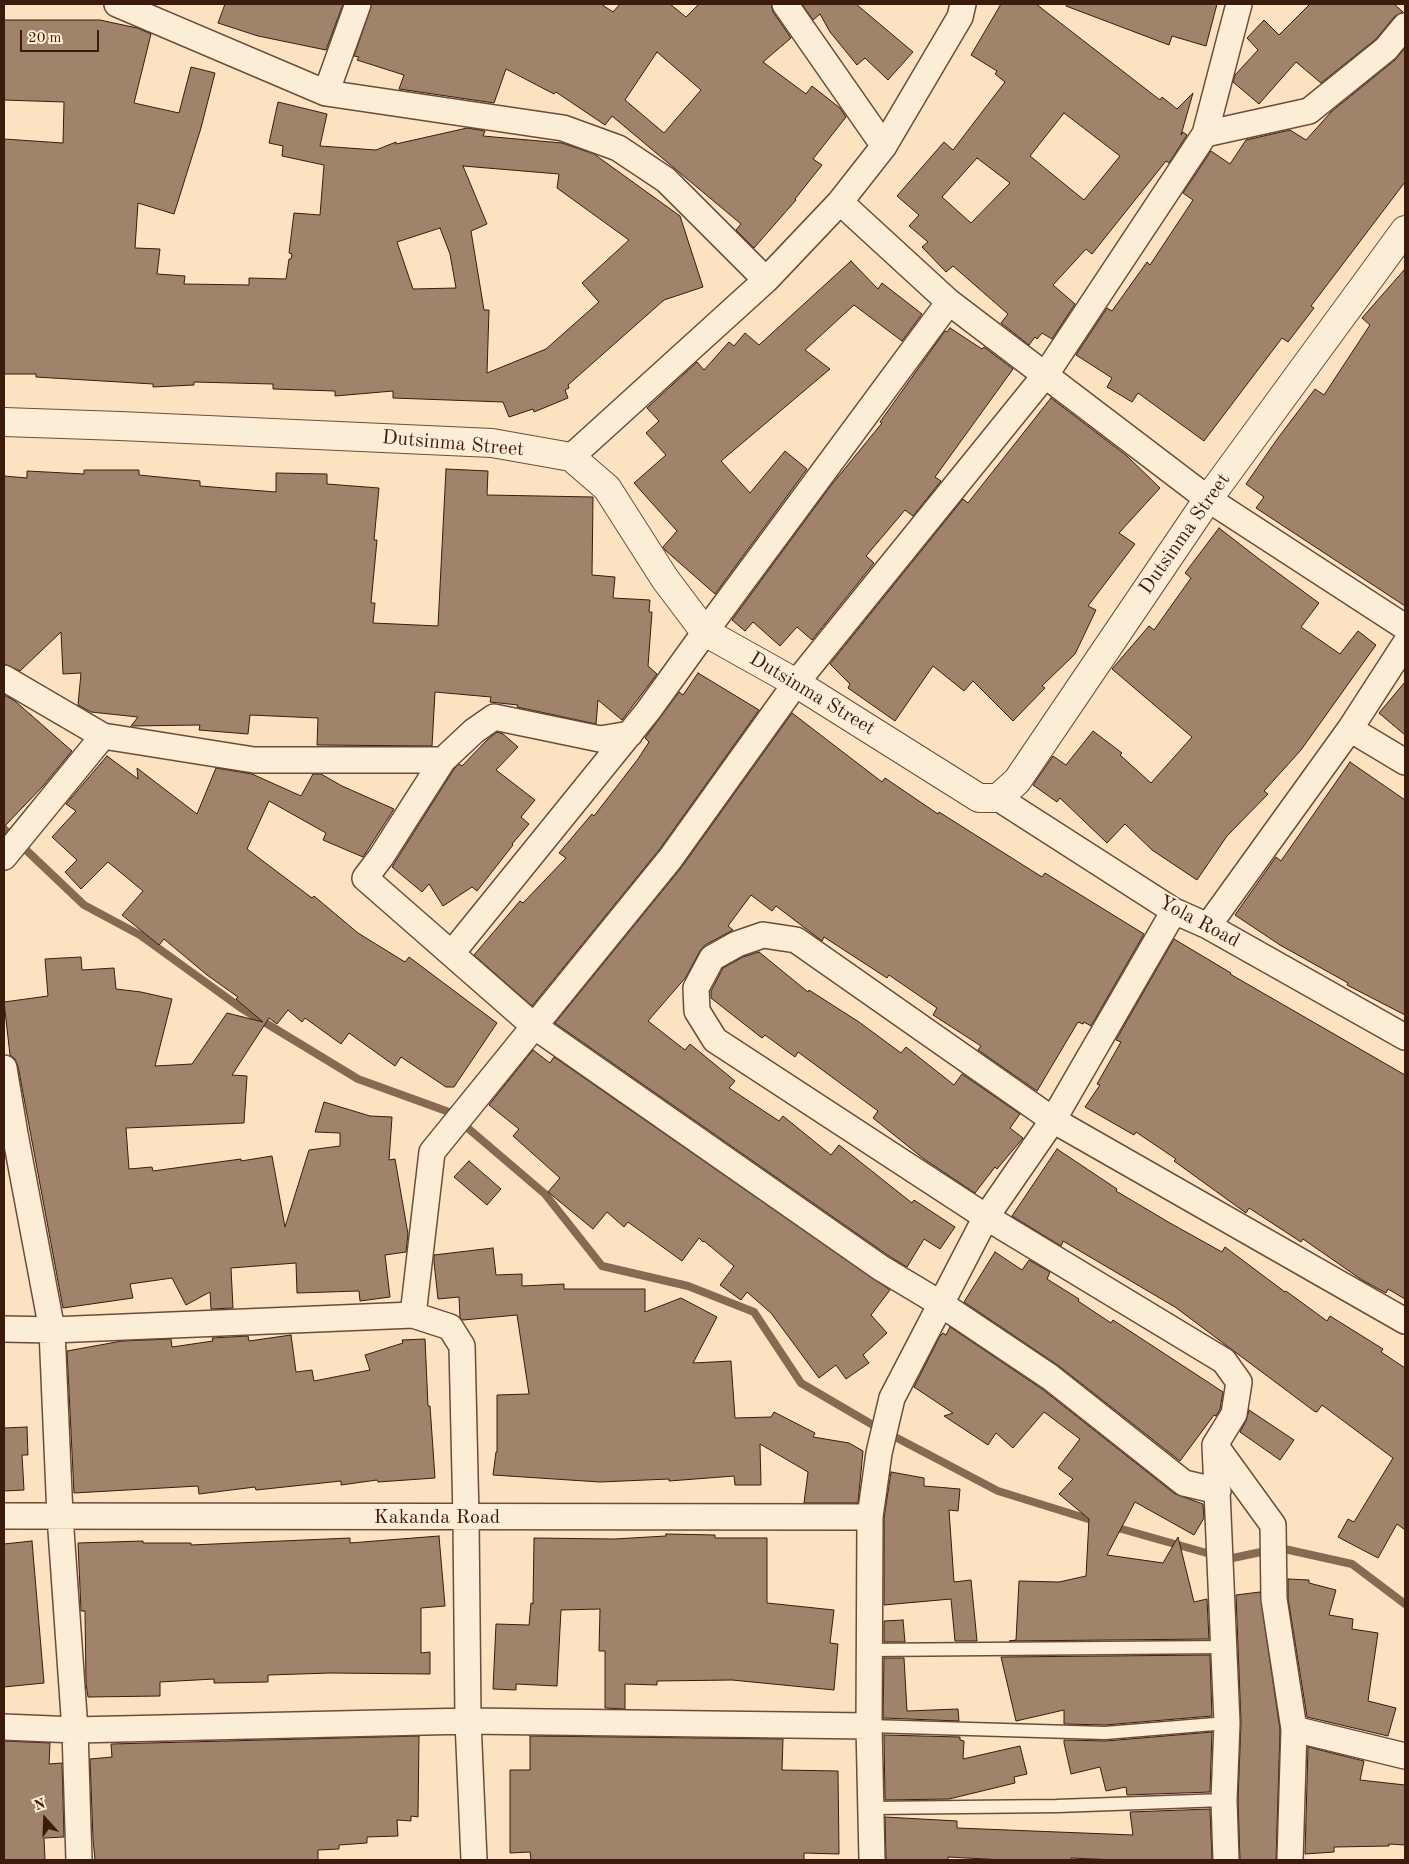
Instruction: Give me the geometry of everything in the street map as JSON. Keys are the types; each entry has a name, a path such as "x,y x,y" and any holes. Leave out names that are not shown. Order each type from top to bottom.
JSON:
{"street":[{"path":"117,4 326,93 563,128 618,148 666,180 766,280"},
{"path":"326,93 358,4"},
{"path":"785,4 884,146"},
{"path":"571,456 766,280 840,202 884,146 960,17 963,4"},
{"path":"413,1315 432,1152 670,859 796,682 1046,374 1205,134 1239,4"},
{"path":"1205,134 1309,111 1386,49 1405,26"},
{"path":"840,202 949,302 1208,499 1405,628"},
{"name":"Dutsinma Street","path":"4,422 492,443 571,456 607,488 665,580 705,632 796,682 980,798 998,798 1017,781 1208,499 1405,230"},
{"path":"452,954 630,734 949,302"},
{"path":"1208,926 1350,729 1405,644"},
{"path":"4,678 103,736 254,760 443,760"},
{"path":"630,734 600,739 494,717 474,731 443,760 365,878 534,1026 881,1268 941,1304 1050,1377 1184,1483 1218,1491"},
{"path":"1350,729 1405,762"},
{"path":"4,856 30,822 103,736"},
{"name":"Yola Road","path":"998,798 1174,911 1208,926 1405,1038"},
{"path":"872,1860 868,1726 870,1517 879,1454 892,1398 986,1217 1053,1120 1174,911"},
{"path":"1226,1860 1224,1800 1227,1723 1220,1569 1220,1526 1214,1445 1234,1414 1238,1382 1224,1361 986,1217 715,1040 696,1011 696,988 712,958 737,944 763,935 796,940 1053,1120 1405,1321"},
{"path":"4,1068 52,1330 60,1516 75,1730 79,1860"},
{"path":"4,1329 52,1330 413,1315 450,1327 462,1346 468,1720 474,1860"},
{"path":"1214,1445 1273,1525 1274,1599 1294,1729 1290,1860"},
{"name":"Kakanda Road","path":"4,1516 870,1517"},
{"path":"4,1727 75,1730 468,1720 868,1726"},
{"path":"1294,1729 1405,1756"}],"lane":[{"path":"869,1650 1224,1647"},
{"path":"868,1726 1105,1733 1227,1723"},
{"path":"870,1808 1057,1806 1224,1800"}],"building":[{"path":"225,4 343,4 326,50 258,36 218,23"},
{"path":"372,4 601,4 613,12 620,4 670,4 686,17 699,4 771,4 773,12 791,38 763,62 806,94 812,86 840,108 846,117 813,159 822,165 796,200 754,248 736,230 741,224 612,116 605,125 556,92 554,94 506,69 494,103 399,89 404,75 357,60 359,57 354,56","holes":["657,52 701,90 664,133 625,100"]},
{"path":"802,4 856,4 913,52 888,80 865,58 857,65 830,32 820,14 813,20"},
{"path":"1001,4 1036,4 1160,100 1162,97 1177,109 1193,93 1181,135 1183,132 1187,135 1169,163 1166,161 1092,254 1086,249 1053,285 1075,304 1052,339 1042,333 1037,339 1035,337 1029,345 1001,323 1008,314 953,266 946,272 922,247 928,242 909,226 919,215 897,196 944,142 953,150 1005,82 995,74 997,71 971,55","holes":["1064,113 1120,156 1084,200 1030,156","977,158 1010,183 971,223 942,197"]},
{"path":"1067,4 1217,4 1206,46 1172,36 1169,45 1066,6"},
{"path":"1310,4 1394,4 1403,12 1394,17 1376,39 1321,83 1296,62 1259,104 1233,82 1235,75 1258,50 1247,38 1264,20 1279,35"},
{"path":"4,20 100,20 137,28 151,34 134,103 179,113 191,67 215,73 201,128 174,214 138,203 135,248 160,249 157,274 185,276 184,284 249,285 249,278 286,279 289,259 291,259 292,254 289,253 294,213 320,215 324,165 282,156 283,146 269,143 278,102 327,114 320,146 376,150 396,142 396,144 467,128 485,131 483,136 562,143 594,154 680,216 703,287 664,300 568,385 569,388 565,390 568,398 534,412 533,409 509,417 503,402 393,398 393,391 335,396 335,391 273,389 273,384 194,382 194,385 153,387 153,384 36,377 36,374 4,374 4,139 63,143 64,102 4,100","holes":["463,166 559,174 557,188 629,240 582,283 599,302 546,349 487,373 489,310 484,310 471,231 487,224","440,228 450,254 456,288 413,289 397,242"]},
{"path":"1405,48 1405,182 1311,306 1314,308 1288,342 1282,338 1204,441 1138,393 1132,402 1107,387 1112,378 1076,355 1107,308 1112,311 1147,262 1150,265 1193,200 1183,193 1211,151 1230,164 1246,140 1290,130 1306,140 1331,112 1395,60"},
{"path":"851,261 878,289 882,283 922,314 902,341 854,305 805,350 830,369 721,461 750,493 785,451 807,469 715,594 665,550 663,547 677,531 634,483 666,455 646,433 659,421 647,408 697,362 704,370 729,342 734,346 745,333 759,345"},
{"path":"1405,269 1405,606 1256,508 1264,497 1246,484 1315,389 1324,395 1370,325 1362,318"},
{"path":"950,328 982,349 984,347 1013,369 935,477 941,481 913,516 905,510 866,556 874,563 812,640 797,627 780,646 753,622 745,631 732,620 829,488 882,423 880,422 945,331 947,332"},
{"path":"1051,398 1127,456 1160,488 1119,533 1135,544 1088,606 1096,610 1075,654 1042,686 1045,688 1013,721 973,681 964,691 933,666 895,721 848,688 850,684 830,664 963,499 968,503"},
{"path":"446,469 488,471 487,495 593,497 592,575 615,577 613,598 650,600 649,612 652,612 648,666 657,674 622,720 598,700 596,724 517,707 518,705 490,702 491,697 435,692 432,746 317,745 318,718 250,715 248,734 199,730 200,725 131,726 138,717 91,712 78,705 81,673 63,674 61,632 20,671 4,664 4,476 27,478 27,471 84,474 84,470 139,470 139,475 200,481 200,486 276,492 276,473 327,474 327,484 379,488 374,540 377,540 371,603 375,603 373,623 438,626"},
{"path":"1219,528 1319,603 1301,627 1340,654 1358,631 1376,645 1301,750 1264,791 1268,794 1227,836 1197,880 1152,850 1125,824 1107,843 1060,798 1057,802 1033,785 1053,756 1066,765 1093,731 1122,753 1120,755 1151,783 1192,737 1112,669 1149,626 1154,630 1191,578 1185,573"},
{"path":"698,673 759,710 659,850 532,1006 474,955 520,901 523,903 566,858 559,853 592,814 594,816 638,759 649,742 645,738 679,692 683,695"},
{"path":"1405,682 1405,735 1379,713"},
{"path":"4,695 15,701 72,751 43,786 4,827"},
{"path":"792,713 882,782 885,778 938,814 939,812 1042,877 1045,873 1144,934 1091,1026 1084,1022 1083,1024 1078,1022 1037,1091 978,1050 981,1046 933,1015 937,1008 889,975 887,978 824,937 822,941 776,906 772,911 751,895 728,926 733,930 705,945 686,977 648,1021 685,1050 690,1044 735,1081 729,1088 779,1121 783,1116 831,1155 839,1145 912,1203 914,1200 955,1227 940,1249 924,1239 907,1267 555,1023 681,868"},
{"path":"497,732 503,734 518,747 496,770 535,800 521,817 529,824 477,891 472,887 443,906 429,884 422,892 392,867 454,769 459,764 462,766"},
{"path":"107,756 138,779 137,768 197,814 216,768 252,774 301,796 313,774 321,774 342,786 394,809 363,857 323,840 326,833 269,801 247,849 312,898 314,896 358,933 405,962 409,957 497,1023 454,1087 446,1087 401,1057 395,1066 349,1033 341,1044 305,1018 302,1022 288,1010 277,1024 269,1018 232,1075 247,1076 244,1123 126,1128 129,1169 152,1167 153,1171 272,1156 285,1227 309,1150 340,1146 340,1133 315,1132 324,1102 370,1116 392,1117 389,1160 395,1159 408,1234 406,1252 385,1255 390,1297 360,1301 359,1291 297,1293 296,1263 231,1268 233,1308 211,1309 210,1292 186,1305 172,1278 130,1284 133,1298 63,1308 18,1066 15,1059 10,1055 4,1002 48,996 45,959 81,957 82,970 114,968 116,989 172,999 155,1066 192,1064 227,1013 263,1022 236,999 238,997 207,975 164,939 159,945 122,915 143,891 108,862 81,889 65,872 77,860 52,837 76,811 66,804"},
{"path":"1350,762 1405,800 1405,1015 1347,985 1348,983 1280,945 1235,915 1276,857 1281,861"},
{"path":"1174,939 1230,974 1405,1075 1405,1299 1388,1289 1386,1293 1362,1280 1303,1239 1301,1242 1249,1208 1246,1213 1174,1161 1176,1159 1136,1132 1134,1135 1085,1107 1100,1085 1097,1084 1121,1042 1116,1040"},
{"path":"759,952 808,992 809,990 859,1022 901,1053 906,1047 954,1085 962,1074 1020,1114 1010,1128 1023,1138 997,1169 995,1167 975,1193 924,1159 873,1118 878,1111 798,1052 795,1057 765,1035 762,1038 711,998 711,991 723,968 743,957"},
{"path":"533,1050 550,1063 554,1057 890,1290 871,1315 887,1333 863,1355 869,1363 846,1379 836,1365 819,1378 771,1313 747,1292 741,1300 720,1285 734,1266 704,1241 699,1238 682,1261 628,1222 624,1227 607,1212 593,1229 548,1192 560,1178 513,1136 519,1129 489,1105"},
{"path":"1057,1149 1117,1189 1116,1191 1170,1223 1222,1252 1225,1247 1327,1321 1330,1316 1383,1349 1381,1352 1405,1368 1405,1530 1397,1524 1378,1558 1338,1537 1348,1519 1354,1522 1393,1458 1322,1405 1317,1412 1314,1411 1175,1307 1063,1241 1061,1246 1012,1216"},
{"path":"469,1161 501,1189 487,1205 454,1177"},
{"path":"493,1248 496,1275 522,1274 522,1286 564,1284 564,1289 645,1289 645,1312 681,1298 717,1317 693,1363 731,1361 735,1418 771,1417 774,1412 815,1433 813,1437 849,1443 863,1451 858,1503 804,1503 808,1472 760,1444 761,1485 735,1485 734,1476 669,1481 669,1479 600,1482 493,1475 497,1452 497,1395 529,1394 517,1315 463,1320 460,1318 459,1297 438,1299 434,1255"},
{"path":"995,1252 1022,1270 1029,1260 1050,1272 1047,1279 1079,1299 1078,1301 1111,1323 1113,1320 1223,1392 1220,1409 1216,1416 1214,1415 1180,1461 1059,1366 964,1302"},
{"path":"950,1327 1042,1389 1175,1494 1203,1504 1204,1518 1194,1535 1135,1502 1107,1555 1163,1563 1178,1537 1194,1602 1207,1599 1209,1639 1009,1641 1016,1640 1019,1581 1059,1582 1086,1576 1089,1519 1059,1494 1073,1479 1058,1468 1080,1439 1044,1412 1013,1448 996,1433 988,1445 944,1416 953,1413 914,1387 940,1336 943,1333 946,1335"},
{"path":"291,1335 296,1372 312,1370 314,1381 370,1370 365,1355 403,1343 402,1340 425,1339 428,1406 430,1406 435,1478 378,1482 377,1480 341,1485 341,1481 256,1490 255,1487 199,1494 198,1486 74,1493 67,1351 122,1341 171,1339 172,1347 213,1341 212,1338 248,1336 249,1341"},
{"path":"1249,1410 1294,1440 1280,1460 1240,1432"},
{"path":"27,1427 28,1455 22,1455 24,1490 4,1491 4,1428"},
{"path":"891,1472 924,1478 924,1486 960,1489 958,1511 949,1510 954,1582 971,1580 977,1641 955,1641 951,1599 884,1605 884,1518"},
{"path":"666,1534 715,1535 715,1538 767,1538 767,1603 834,1610 830,1643 838,1644 834,1690 732,1680 657,1681 657,1685 625,1684 625,1709 605,1708 605,1651 599,1651 600,1609 561,1610 557,1686 516,1684 516,1690 493,1689 496,1624 529,1625 531,1603 533,1604 534,1538 614,1539 666,1536"},
{"path":"439,1536 445,1606 421,1608 421,1653 430,1652 430,1674 330,1673 268,1675 268,1682 214,1683 214,1679 160,1682 160,1696 88,1697 86,1684 85,1611 81,1611 78,1543 143,1541 143,1543 191,1543 191,1545 350,1538 350,1543"},
{"path":"32,1541 44,1683 4,1687 4,1544"},
{"path":"1288,1579 1309,1580 1309,1583 1336,1590 1329,1615 1353,1619 1352,1629 1378,1633 1368,1701 1396,1708 1388,1736 1307,1717 1288,1598"},
{"path":"1260,1592 1280,1730 1276,1860 1240,1860 1238,1800 1241,1722 1236,1595"},
{"path":"903,1620 905,1642 884,1642 884,1621"},
{"path":"1210,1655 1212,1716 1105,1725 1064,1724 1064,1710 1016,1721 1001,1657"},
{"path":"884,1658 904,1658 907,1711 958,1709 959,1721 883,1718"},
{"path":"1212,1732 1210,1792 1127,1795 1126,1787 1106,1791 1100,1767 1071,1774 1064,1743 1064,1740 1106,1741"},
{"path":"884,1735 960,1737 960,1740 964,1741 963,1759 1020,1746 1027,1774 1014,1777 1015,1783 949,1799 885,1800"},
{"path":"419,1736 418,1817 411,1816 411,1821 397,1820 398,1836 367,1837 367,1843 339,1845 339,1849 318,1850 318,1860 95,1860 90,1759 112,1757 111,1744"},
{"path":"530,1736 783,1739 782,1770 838,1771 839,1854 804,1853 804,1860 531,1860 530,1852 510,1853 510,1770 530,1770"},
{"path":"4,1741 50,1743 49,1764 62,1763 64,1837 44,1838 45,1860 4,1860"},
{"path":"1308,1747 1364,1761 1360,1780 1405,1785 1405,1845 1334,1847 1334,1852 1305,1854"},
{"path":"1210,1809 1212,1860 1071,1858 1071,1860 1004,1860 948,1857 948,1860 886,1860 885,1817 957,1821 957,1828 1133,1835 1130,1812"}],"waterway":[{"path":"4,829 84,905 140,935 241,1008 358,1079 449,1112 545,1194 602,1266 688,1286 754,1312 801,1383 878,1428 998,1491 1098,1522"},
{"path":"1111,1526 1228,1559 1280,1548 1352,1564 1405,1604"}]}
